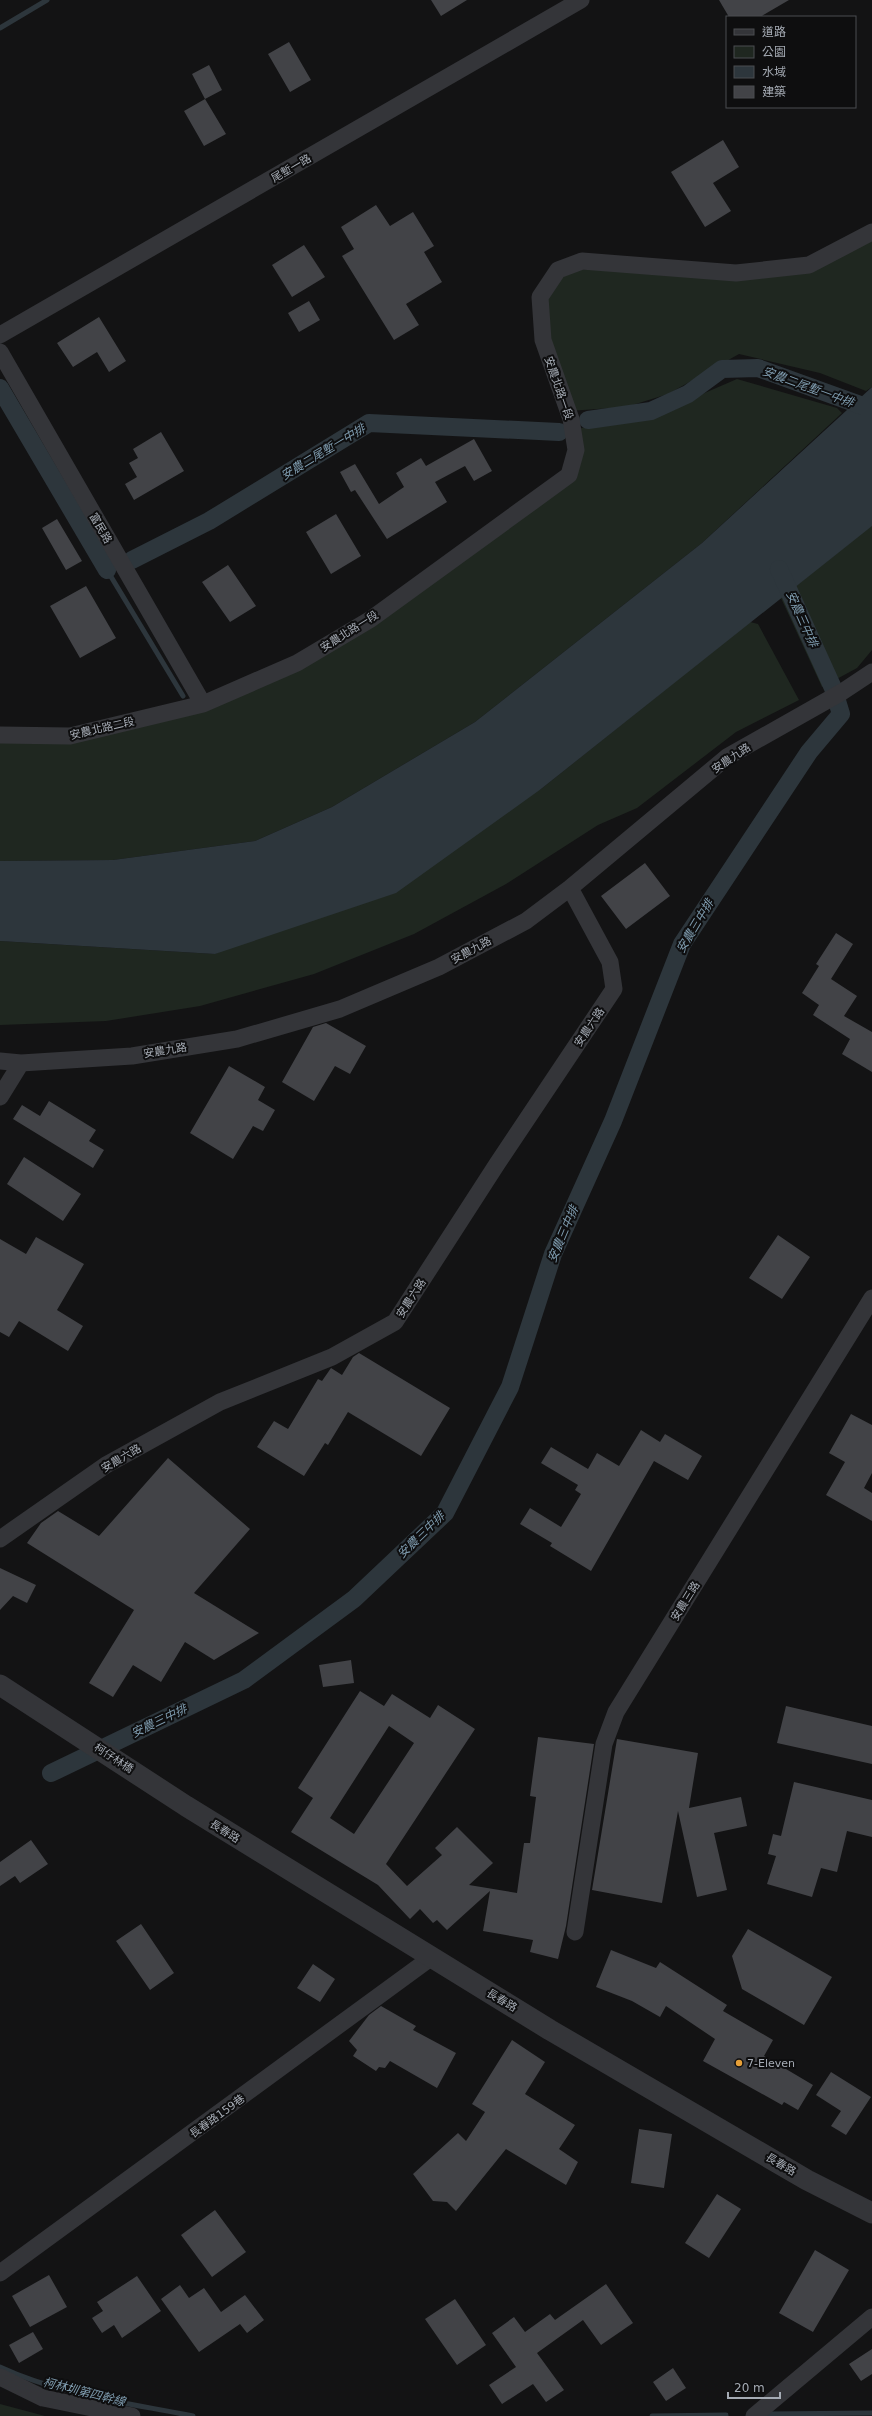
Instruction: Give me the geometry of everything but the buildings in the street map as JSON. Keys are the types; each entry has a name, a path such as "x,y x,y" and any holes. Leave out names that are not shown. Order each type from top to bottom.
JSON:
{"street":[{"name":"尾塹一路","path":"0,335 581,0"},
{"name":"安農北路一段","path":"203,704 297,663 371,619 568,475 576,450 571,419 543,340 540,297 558,270 582,261 736,273 809,265 872,232"},
{"name":"富民路","path":"0,352 203,704"},
{"name":"安農九路","path":"0,1061 21,1063 132,1056 229,1040 340,1009 446,963 526,920 570,888 727,757 842,692 872,672"},
{"name":"安農北路二段","path":"0,735 70,736 203,704"},
{"name":"安農六路","path":"0,1538 106,1465 220,1402 332,1357 395,1322 497,1164 614,989 610,962 570,888"},
{"path":"0,1097 21,1063"},
{"name":"安農三路","path":"576,1932 604,1744 616,1712 872,1298"},
{"name":"柯仔林橋","path":"0,1685 138,1774"},
{"name":"長春路","path":"138,1774 279,1864 550,2030 800,2176 872,2214"},
{"name":"長春路159巷","path":"0,2273 432,1957"},
{"path":"754,2416 872,2317"},
{"path":"0,2377 43,2398 132,2416"}],"green space":[{"path":"872,232 872,387 866,391 820,373 739,354 668,394 626,407 569,411 540,297 558,270 809,265"},
{"path":"737,379 837,408 842,413 702,543 475,722 332,807 255,841 113,860 0,861 0,735 70,736 203,704 297,663 568,475 573,429 626,423 676,409 700,395"},
{"path":"872,525 872,650 857,668 822,687 781,598"},
{"path":"750,622 758,624 799,700 736,732 637,808 598,825 506,884 414,934 314,974 200,1006 106,1021 0,1025 0,941 215,954 541,789"},
{"path":"0,2404 45,2416 0,2416"}],"water":[{"path":"872,387 872,526 541,789 396,893 215,954 0,941 0,861 113,860 255,841 332,807 475,722 702,543"}],"waterway":[{"path":"0,28 47,0"},
{"name":"安農二尾塹一中排","path":"588,420 651,411 688,394 722,369 758,368 863,406 872,406"},
{"name":"安農二尾塹一中排","path":"0,388 107,570"},
{"name":"安農二尾塹一中排","path":"132,560 209,521 369,423 559,432"},
{"name":"安農三中排","path":"51,1773 244,1680 354,1599 445,1513 510,1387 553,1254 613,1121 682,944 809,752 841,714 833,688 779,569"},
{"path":"107,570 183,696"},
{"name":"柯林圳第四幹線","path":"0,2367 46,2385 95,2397 193,2416"},
{"name":"柯林圳第四幹線","path":"769,2414 872,2413"},
{"name":"柯林圳第四幹線","path":"652,2416 726,2415"}],"place":[{"name":"7-Eleven","path":"739,2063"}]}
